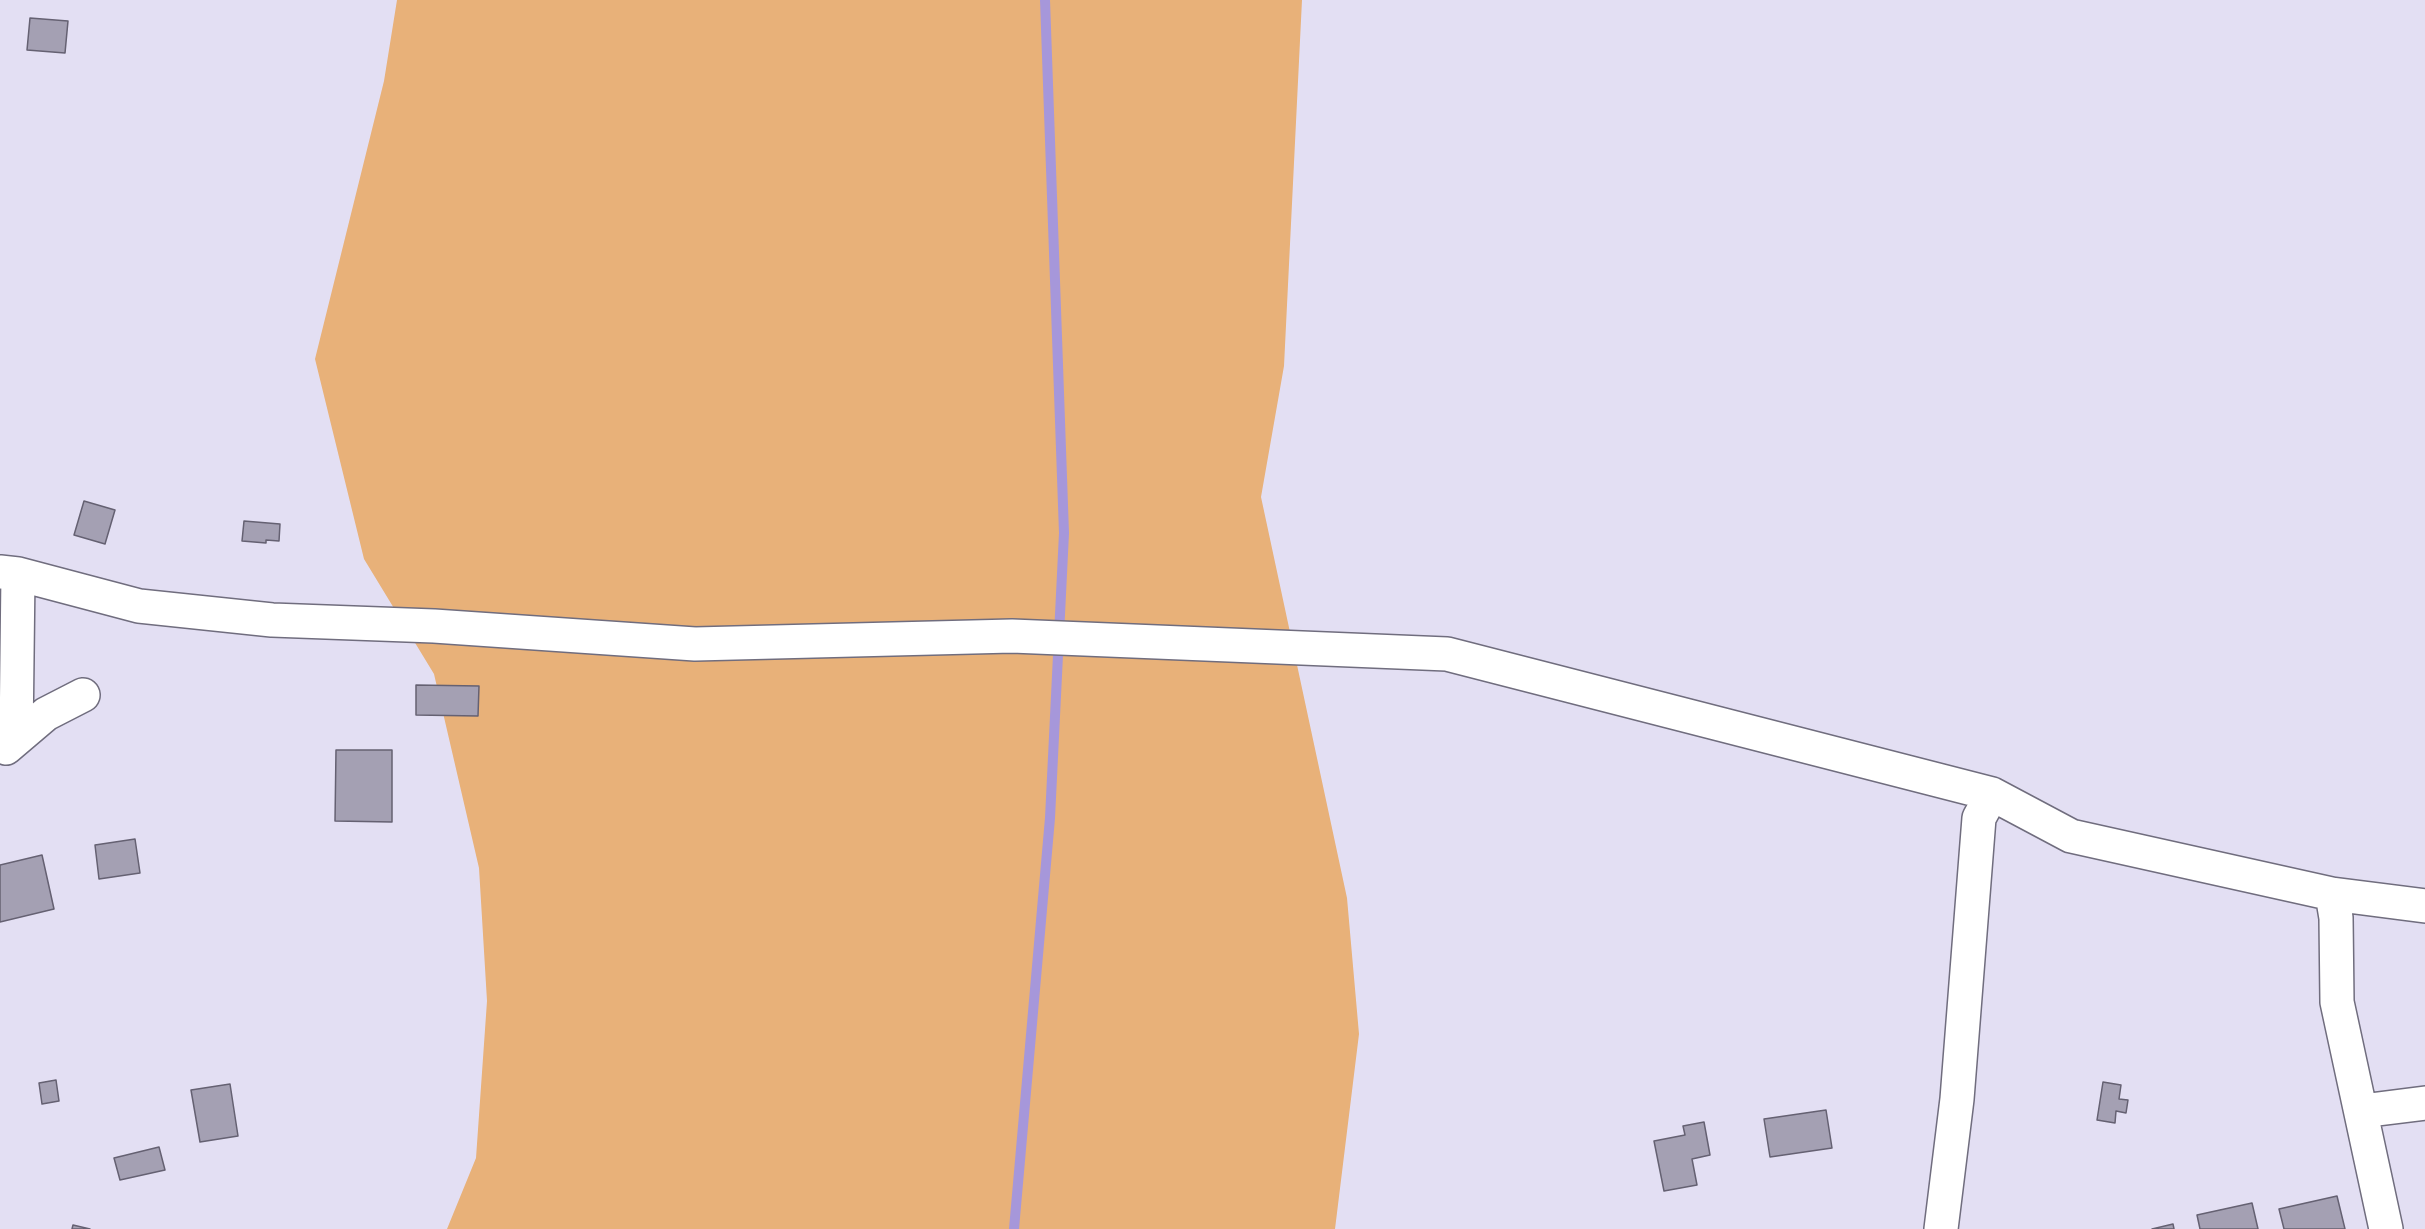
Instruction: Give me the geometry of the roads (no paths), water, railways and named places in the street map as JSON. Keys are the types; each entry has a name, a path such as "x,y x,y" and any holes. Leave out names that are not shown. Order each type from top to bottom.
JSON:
{"street":[{"path":"8,746 9,573 139,606 272,620 434,627 694,644 1012,636 1447,654 1992,794 2071,836 2332,894 2425,906"},
{"path":"8,746 46,714 83,695"},
{"path":"1941,1229 1957,1100 1979,818 1992,794"},
{"path":"2332,894 2336,918 2337,1002 2386,1229"},
{"path":"2362,1111 2425,1103"}],"waterway":[{"path":"1014,1229 1050,818 1064,533 1045,0"}]}
